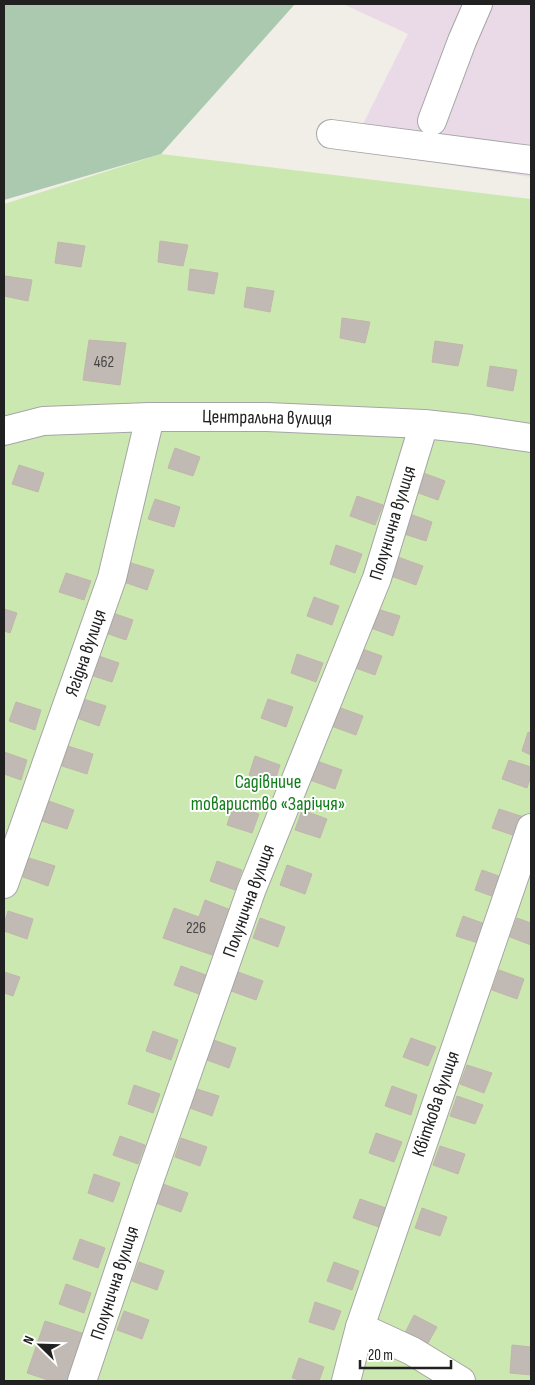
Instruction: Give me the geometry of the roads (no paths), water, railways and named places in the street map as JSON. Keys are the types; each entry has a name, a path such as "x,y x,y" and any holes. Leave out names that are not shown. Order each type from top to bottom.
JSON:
{"street":[{"path":"432,121 478,4"},
{"path":"330,134 531,160"},
{"name":"Центральна вулиця","path":"4,430 43,421 150,417 266,417 424,424 531,438"},
{"name":"Ягідна вулиця","path":"4,884 112,578 150,417"},
{"name":"Полунична вулиця","path":"82,1381 147,1187 251,891 377,578 424,424"},
{"name":"Квіткова вулиця","path":"346,1381 360,1327 531,828"},
{"path":"360,1327 412,1351 461,1381"}],"park label":[{"name":"Садівниче товариство «Заріччя»","path":"268,793"}]}
